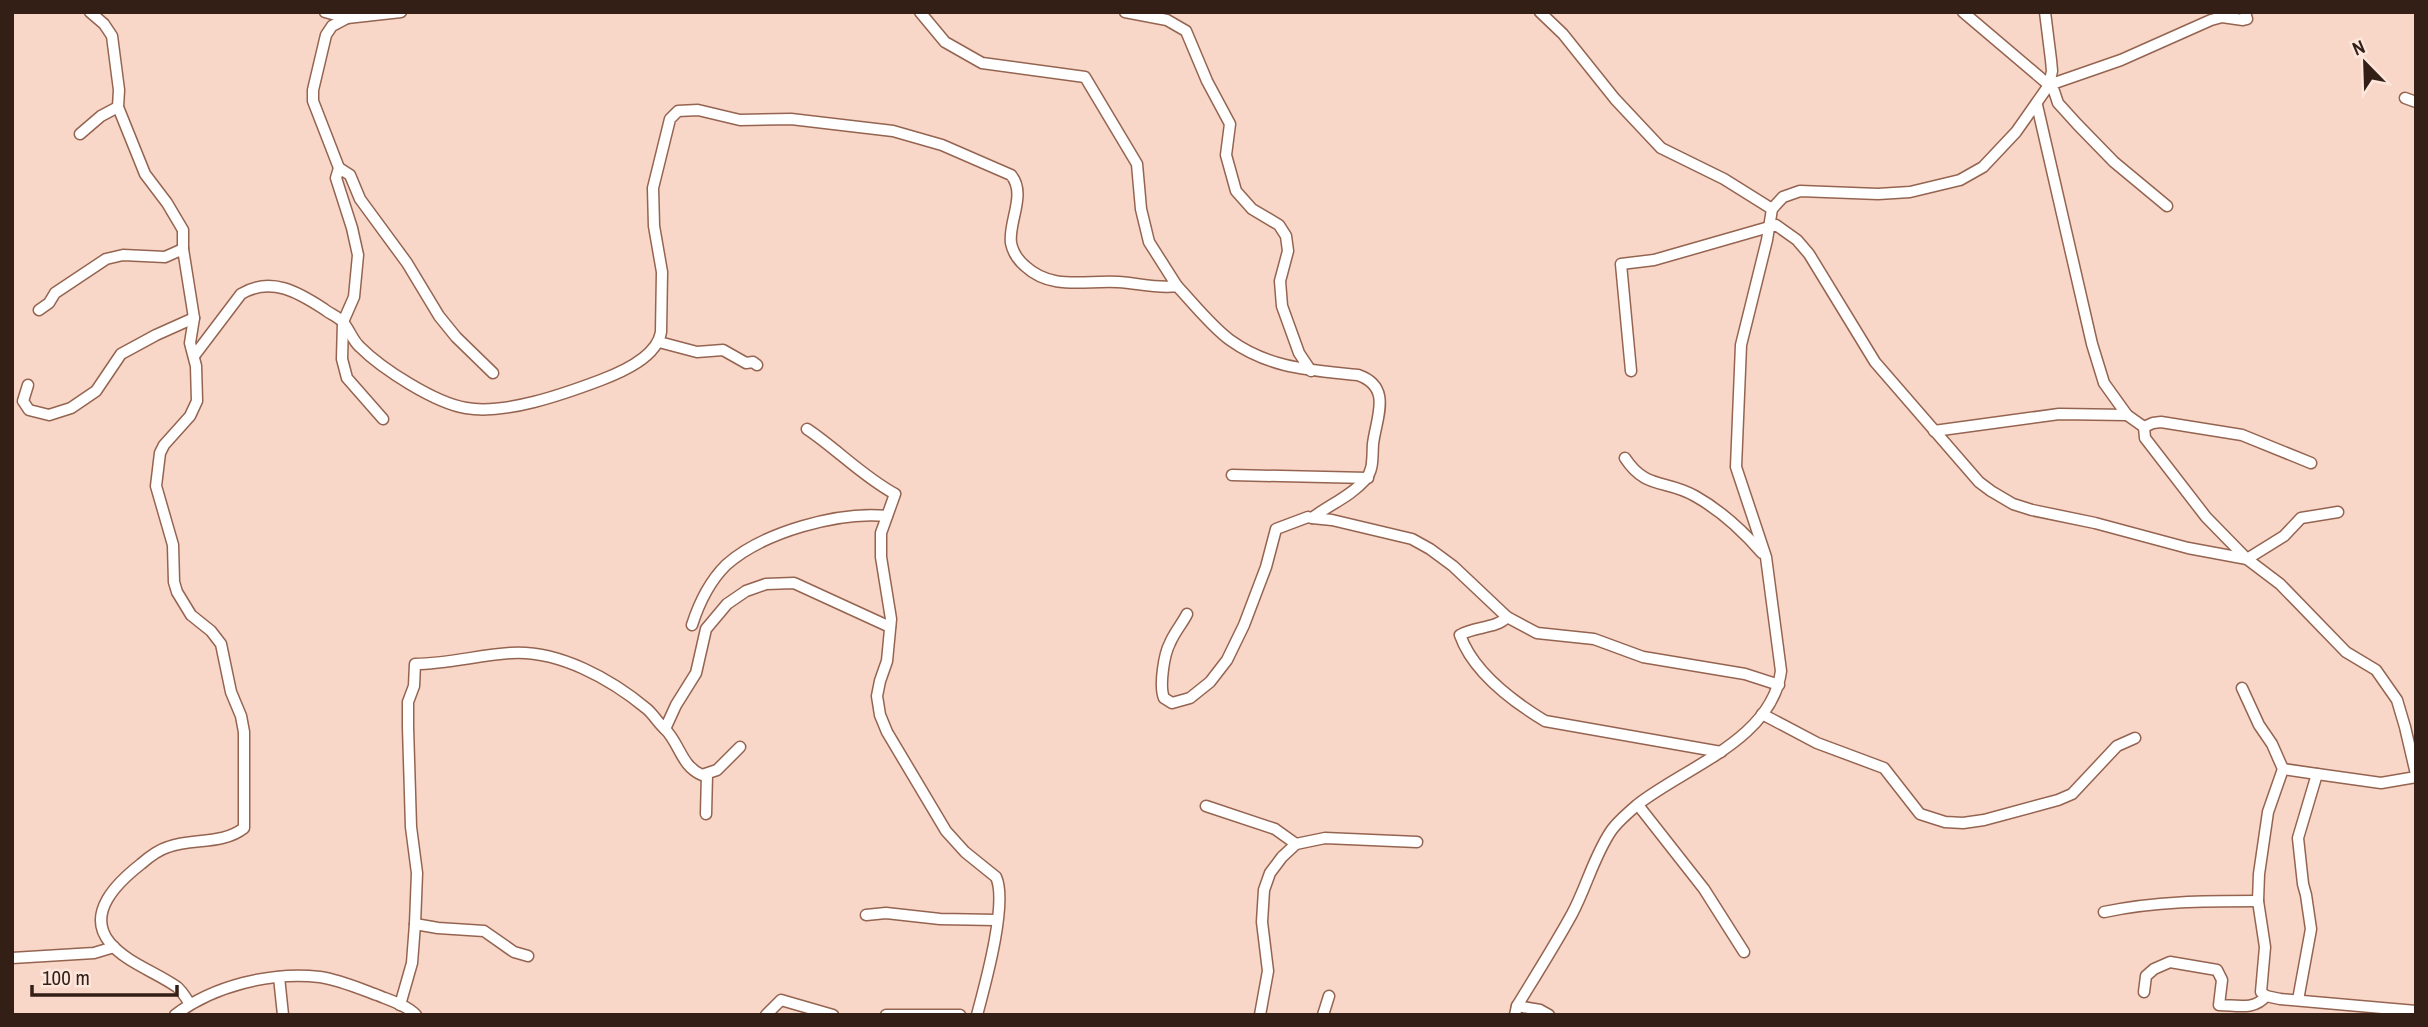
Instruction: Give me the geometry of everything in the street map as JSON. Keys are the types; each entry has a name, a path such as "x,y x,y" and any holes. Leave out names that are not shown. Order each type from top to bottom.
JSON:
{"street":[{"path":"90,12 104,24 112,36 120,90 118,107 145,174 183,230 183,248 194,318 190,343 194,356 197,401 191,416 160,453 156,486 173,545 174,582 177,592 191,615 216,636 221,644 231,692 244,732 244,828 229,838 167,847 127,876 110,893 102,911 104,934 114,947 179,989 190,1004"},
{"path":"325,12 348,15 401,12"},
{"path":"920,12 945,42 982,63 1085,77 1137,164 1141,209 1149,242 1177,286 1220,331 1238,345 1281,365 1311,371 1359,374 1368,378 1378,390 1381,403 1373,444 1374,461 1367,478 1355,490 1312,518"},
{"path":"1125,12 1167,20 1186,31 1207,81 1230,124 1226,155 1236,191 1252,209 1279,225 1286,236 1288,251 1280,281 1282,306 1299,354 1311,371"},
{"path":"1540,12 1563,34 1615,99 1661,148 1724,179 1772,209"},
{"path":"1963,12 2049,85 2058,103 2114,162 2167,206"},
{"path":"1516,1010 1574,911 1611,831 1638,805 1721,752 1762,714 1779,685 1781,671 1766,557 1736,467 1741,345 1772,209 1783,197 1800,191 1895,193 1926,190 1960,180 1983,167 2002,149 2037,105 2049,85 2052,71 2045,12"},
{"path":"2049,85 2121,60 2211,20 2247,19 2245,12"},
{"path":"348,15 332,26 326,35 313,90 316,108 339,168 350,175 360,198 407,263 439,316 456,337 493,373"},
{"path":"2405,98 2416,102"},
{"path":"2037,105 2092,344 2104,383 2127,415 2144,427 2145,438 2206,517 2247,559 2280,584 2346,652 2376,670 2396,700 2406,727 2416,775 2381,783 2283,769"},
{"path":"80,134 101,116 118,107"},
{"path":"194,356 241,294 261,286 283,287 343,322 359,346 399,377 451,404 485,410 555,395 604,379 644,357 659,342 662,272 654,226 653,188 670,119 678,111 685,109 740,120 791,120 893,131 942,145 1004,171 1015,180 1018,192 1011,243 1017,258 1042,278 1063,284 1112,282 1143,284 1157,288 1177,286"},
{"path":"339,168 336,178 358,255 354,297 343,322 342,359 346,378 383,419"},
{"path":"1631,371 1621,264 1654,260 1778,226 1797,240 1809,254 1875,362 1979,482 2013,504 2188,548 2247,559 2277,541 2301,518 2338,512"},
{"path":"39,310 49,303 55,293 106,259 123,255 165,257 183,248"},
{"path":"28,385 23,401 29,410 49,415 71,408 96,391 121,354 194,318"},
{"path":"659,342 697,352 723,350 746,363 757,365"},
{"path":"1934,431 2059,414 2127,415"},
{"path":"2144,427 2161,422 2242,435 2311,463"},
{"path":"807,429 876,484 895,494 881,533 890,627 887,661 877,696 880,715 887,732 946,831 965,852 996,877 1000,890 992,960 977,1015"},
{"path":"1625,458 1634,472 1646,480 1683,490 1707,503 1746,535 1766,557"},
{"path":"1232,475 1367,478"},
{"path":"692,625 699,602 711,583 727,565 757,546 798,527 814,523 860,515 887,516"},
{"path":"1187,614 1179,632 1170,642 1161,684 1164,698 1172,703 1181,702 1200,692 1227,660 1266,568 1276,529 1308,517 1332,520 1412,540 1430,549 1453,566 1507,617 1537,633 1594,639 1643,657 1745,674 1779,685"},
{"path":"665,729 696,673 706,629 727,604 746,591 766,584 794,583 890,627"},
{"path":"1507,617 1503,622 1469,630 1460,635 1465,648 1495,684 1522,707 1545,721 1721,752"},
{"path":"400,1005 412,962 415,925 417,873 411,827 408,702 414,686 415,664 512,653 551,657 626,693 650,712 676,742 684,761 698,773 707,775 717,770 740,747"},
{"path":"2242,688 2283,769 2267,812 2259,874 2258,901 2265,947 2260,991 2266,996 2341,1010 2399,1013 2416,1011"},
{"path":"1762,714 1817,743 1884,768 1920,814 1945,822 1984,820 2058,800 2072,793 2117,746 2135,738"},
{"path":"2298,1000 2311,929 2302,884 2298,838 2317,774"},
{"path":"706,814 707,775"},
{"path":"1638,805 1703,889 1744,952"},
{"path":"1206,806 1275,829 1296,844"},
{"path":"1260,1015 1268,971 1262,922 1264,890 1270,873 1282,857 1296,844 1340,837 1417,842"},
{"path":"2104,912 2169,902 2258,901"},
{"path":"866,915 886,913 940,919 996,920"},
{"path":"415,925 484,931 514,952 528,956"},
{"path":"12,958 94,953 114,947"},
{"path":"2144,992 2146,976 2157,967 2172,962 2217,970 2222,980 2219,1005 2250,1006 2262,1001 2266,996"},
{"path":"177,1014 190,1004 234,987 279,977 308,976 334,979 400,1005 416,1015"},
{"path":"279,977 283,1015"},
{"path":"1322,1015 1329,996"},
{"path":"766,1015 781,1000 833,1015"},
{"path":"1516,1010 1540,1010 1549,1015"},
{"path":"886,1015 960,1015"}]}
